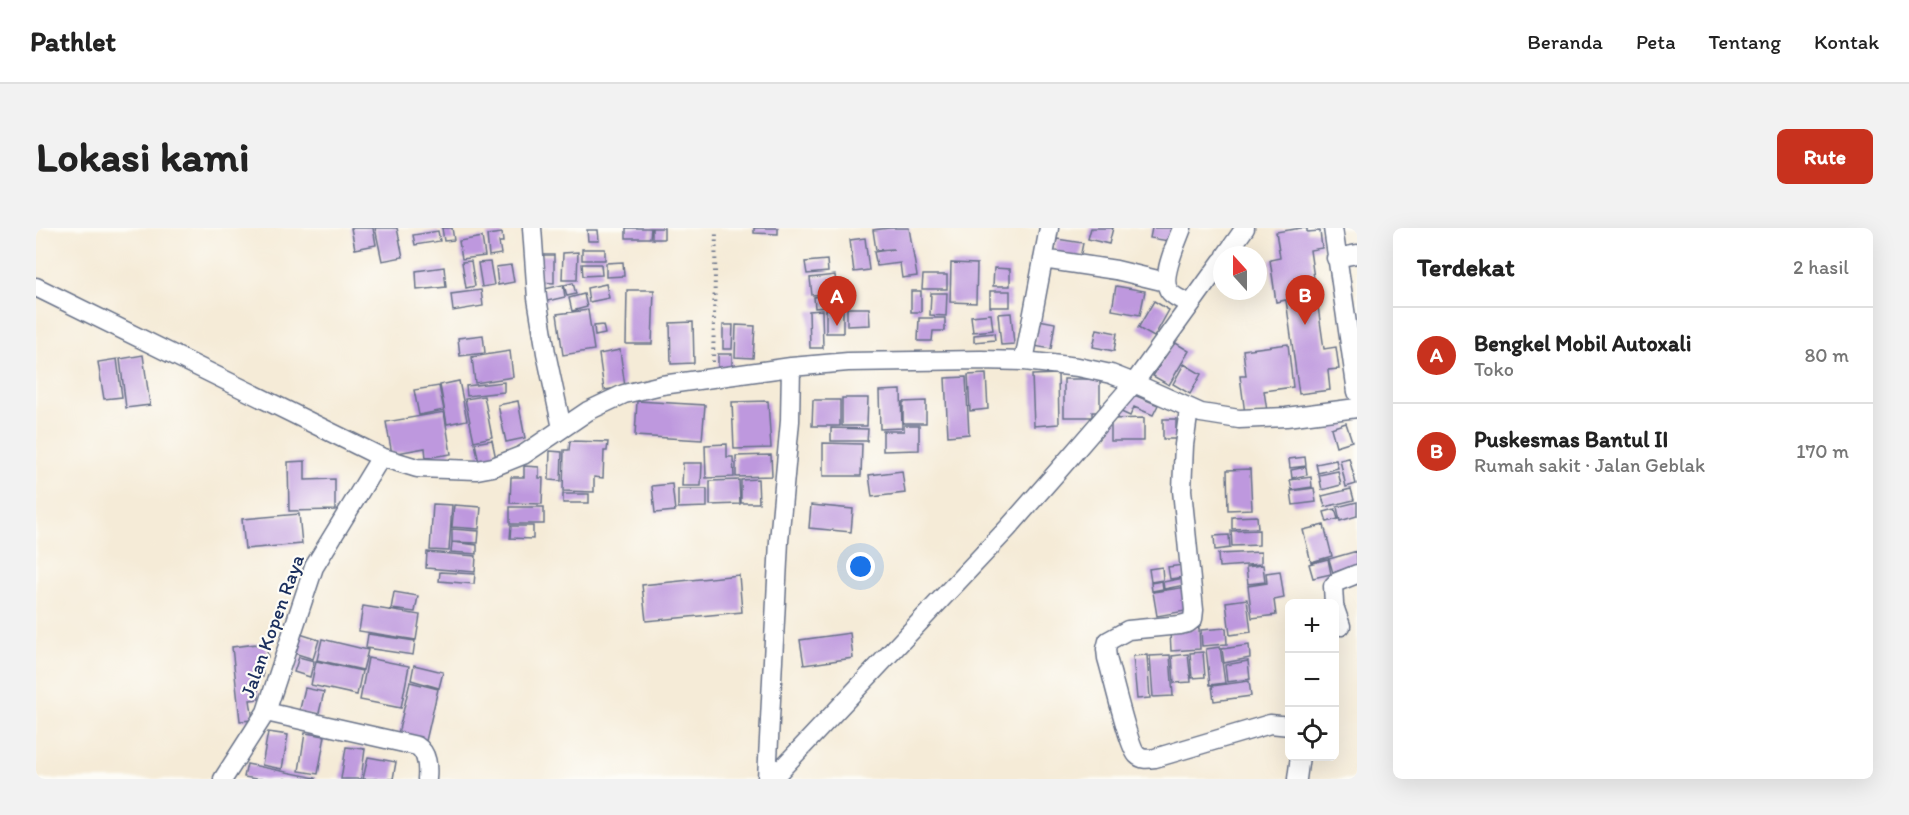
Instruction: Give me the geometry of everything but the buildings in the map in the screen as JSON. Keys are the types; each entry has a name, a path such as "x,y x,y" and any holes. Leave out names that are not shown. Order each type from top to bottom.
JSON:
{"street":[{"path":"532,228 537,298 562,428"},
{"path":"1024,361 1049,228"},
{"path":"1182,228 1168,269 1167,290 1173,295 1193,301"},
{"path":"1232,246 1245,228"},
{"path":"1333,228 1357,392"},
{"path":"1336,258 1357,254"},
{"path":"1043,259 1116,270 1166,282"},
{"path":"772,779 1008,528 1134,382 1213,273"},
{"path":"36,287 381,457 417,468 477,470 507,463 523,455 588,411 624,394 662,385 791,367 848,362 1024,361 1094,370 1134,382 1189,409 1220,417 1252,420 1357,408"},
{"path":"767,779 779,541 790,421 791,367"},
{"path":"1189,409 1184,445 1182,490 1193,619 1180,625 1128,630 1108,641 1107,658 1130,741 1135,754 1143,759 1155,758 1270,724 1285,726"},
{"name":"Jalan Kopen Raya","path":"223,779 266,712 314,567 381,457"},
{"path":"1334,599 1333,586 1357,574"},
{"path":"1339,620 1341,626"},
{"path":"266,712 417,746 422,749 425,756 427,779"},
{"path":"1297,779 1299,761"}],"path":[{"path":"713,378 716,230"}],"place":[{"name":"Puskesmas Bantul II","path":"1305,325"},
{"name":"Bengkel Mobil Autoxali","path":"837,326"}]}
